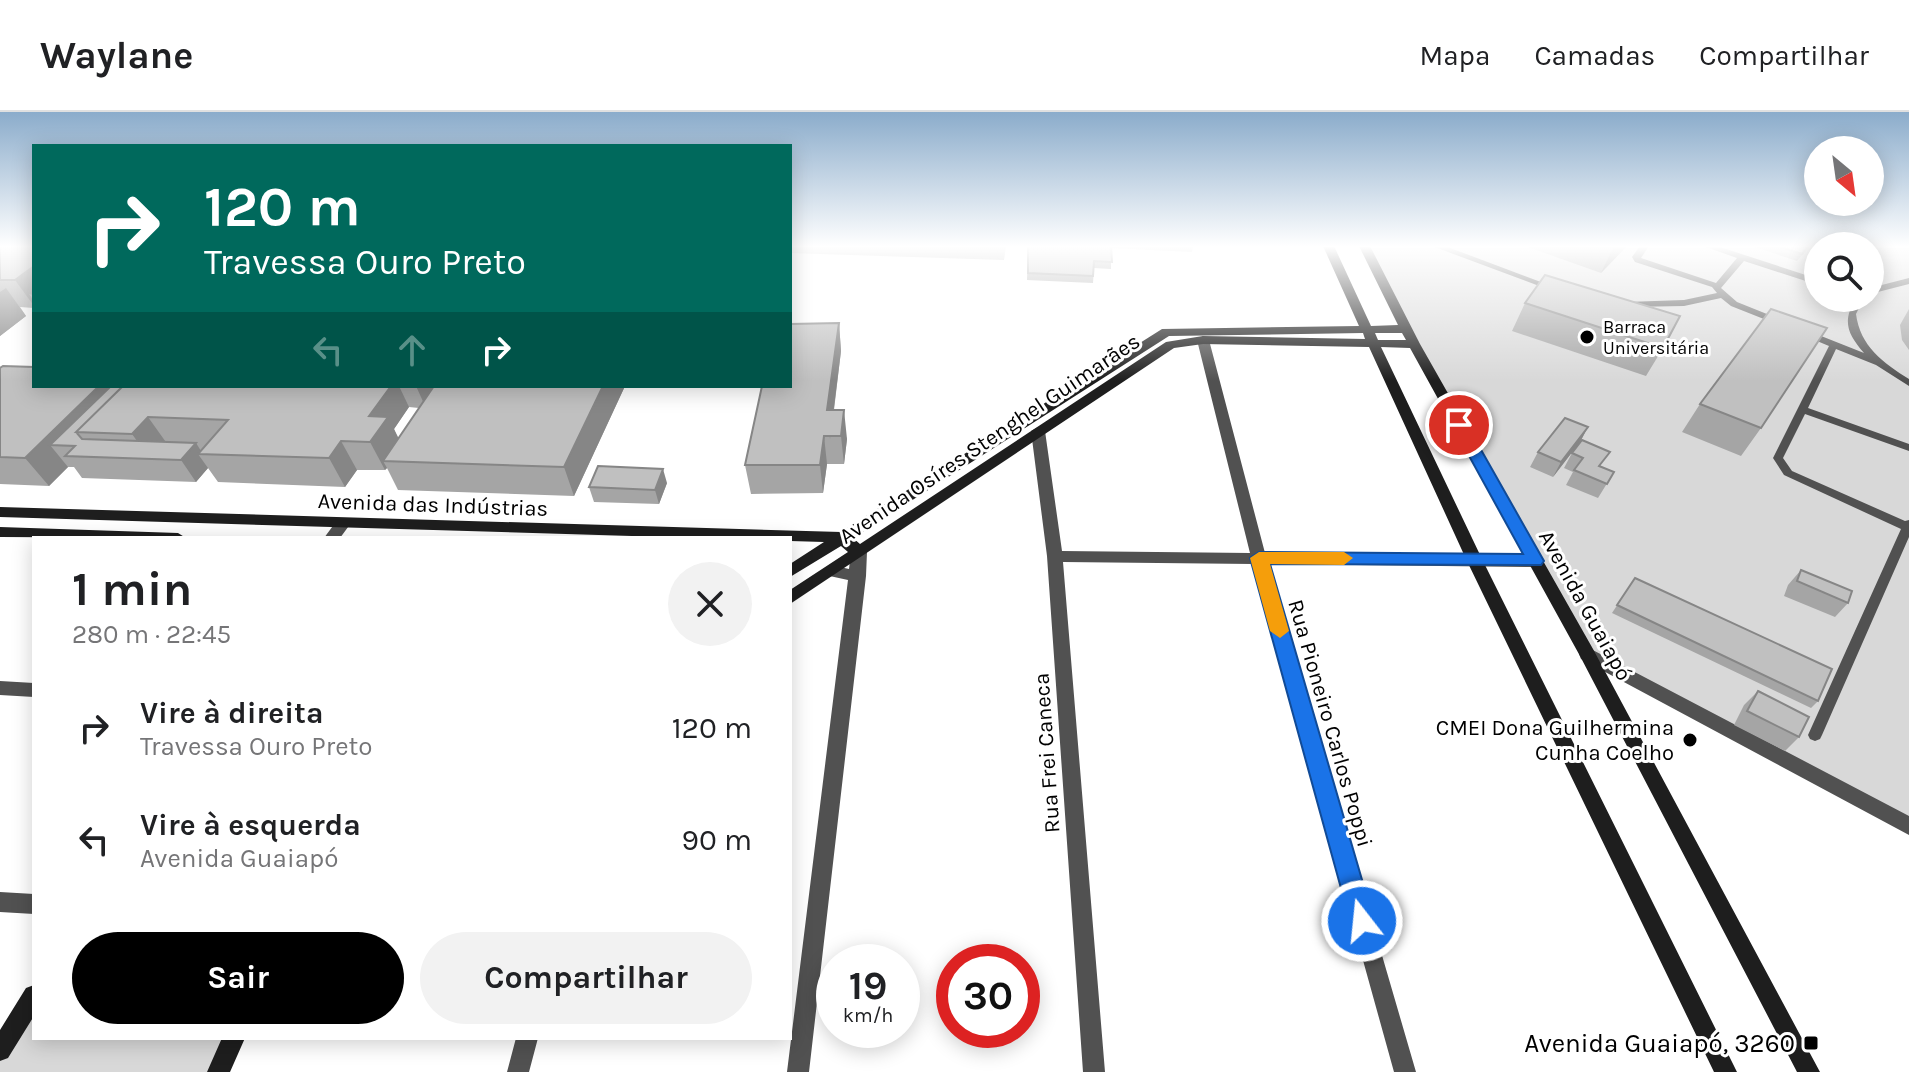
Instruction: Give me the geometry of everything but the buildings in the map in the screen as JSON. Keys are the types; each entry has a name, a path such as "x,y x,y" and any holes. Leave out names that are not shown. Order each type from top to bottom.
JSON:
{"main road":[{"path":"1349,291 1474,559 1726,1072"},
{"name":"Avenida Guaiapó","path":"1387,291 1587,654 1809,1072"},
{"name":"Avenida Osíres Stenghel Guimarães","path":"792,570 1166,332 1410,337"},
{"name":"Avenida Osíres Stenghel Guimarães","path":"792,597 1154,352 1170,345 1203,340 1371,336"},
{"name":"Avenida das Indústrias","path":"0,512 841,537"},
{"path":"0,532 119,536"},
{"path":"841,537 859,552"},
{"path":"792,558 808,560 831,571"},
{"path":"0,1050 32,999"},
{"path":"218,1072 233,1040"}],"street":[{"name":"Rua Pioneiro Carlos Poppi","path":"1203,340 1259,558 1405,1072"},
{"name":"Rua Frei Caneca","path":"1038,431 1055,556 1094,1072"},
{"path":"333,536 343,523"},
{"path":"798,1072 859,552"},
{"path":"1055,556 1535,561"},
{"path":"831,571 858,576"},
{"path":"1587,654 1909,826"},
{"path":"0,688 32,690"},
{"path":"0,902 32,904"},
{"path":"518,1072 526,1040"}],"lane":[{"path":"1614,303 1684,303 1717,291"},
{"path":"1721,291 1880,363 1909,383"},
{"path":"1852,312 1851,323 1857,338 1880,363"},
{"path":"1815,735 1908,526 1788,473 1780,466 1778,458 1834,344"},
{"path":"1802,409 1909,448"}],"shaded area":[{"path":"1388,291 1804,291 1804,312 1884,312 1884,291 1909,291 1909,826 1587,654"},
{"path":"32,999 32,1040 233,1040 218,1072 0,1072 0,1050"}],"slow traffic":[{"path":"1280,631 1259,558 1344,558"}],"place":[{"name":"Barraca Universitária","path":"1587,337"},
{"name":"CMEI Dona Guilhermina Cunha Coelho","path":"1690,740"},
{"name":"Avenida Guaiapó, 3260","path":"1811,1043"}],"route":[{"path":"1362,921 1259,558 1535,561 1459,425"}]}
